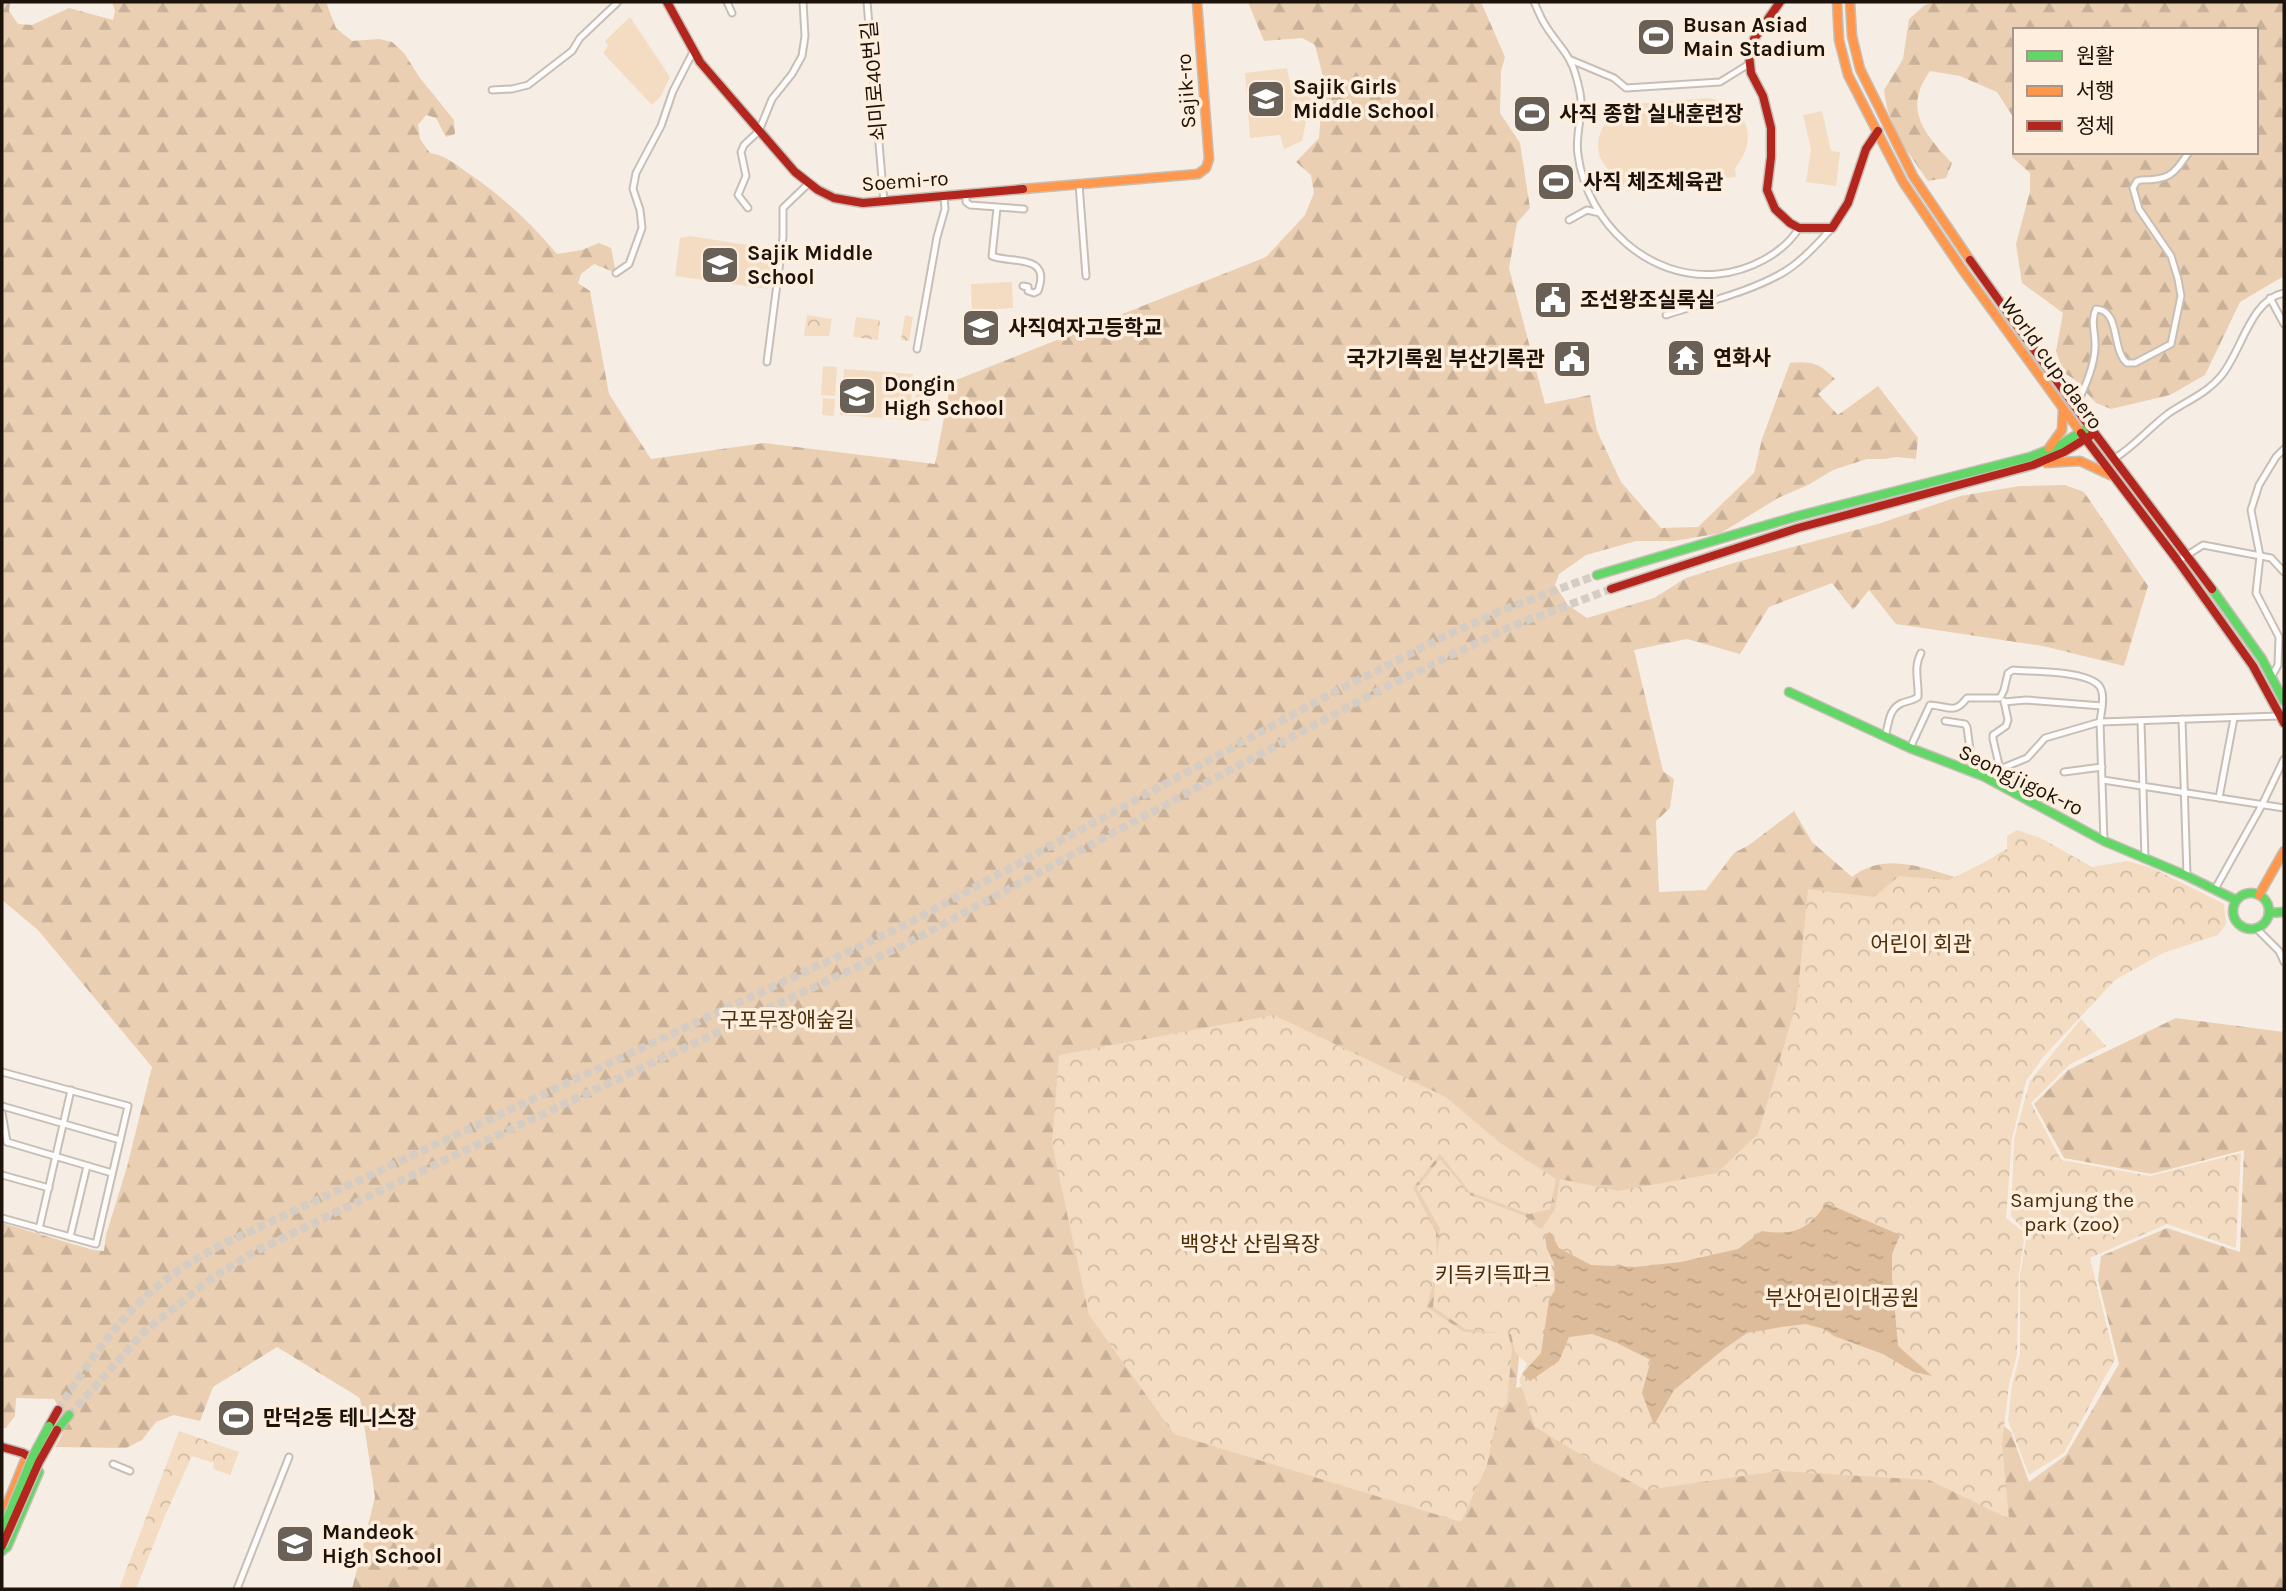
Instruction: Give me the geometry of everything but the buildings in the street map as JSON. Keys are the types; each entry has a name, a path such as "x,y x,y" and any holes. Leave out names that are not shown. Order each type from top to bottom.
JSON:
{"main road":[{"name":"Soemi-ro","path":"667,2 693,52 708,73 808,184 835,199 863,203 884,202 1198,174"},
{"name":"Sajik-ro","path":"1197,2 1209,159 1206,168 1198,174"},
{"path":"1780,2 1750,47 1749,65 1763,96 1771,128 1771,157 1767,180 1769,200 1782,217 1799,228 1832,228 1848,202 1866,149 1886,124"},
{"name":"World cup-daero","path":"1837,2 1839,40 1848,75 1903,182 2063,410 2178,561 2253,666 2282,720"},
{"name":"World cup-daero","path":"1850,2 1855,53 1866,83 1913,176 2075,407 2188,555 2262,659 2281,686 2284,701"},
{"path":"2046,451 2062,430 2063,410"},
{"path":"1611,589 1798,528 2033,465 2064,452 2092,429"},
{"path":"1597,575 1798,516 2030,457 2083,435"},
{"path":"2033,465 2080,461 2096,466 2116,478"},
{"name":"Seongjigok-ro","path":"1789,692 1910,748 1983,776 2104,841 2236,900"},
{"path":"2259,895 2283,855"},
{"path":"2249,893 2259,895 2267,902 2269,913 2265,923 2257,929 2244,929 2236,923 2232,909 2236,900 2249,893"},
{"path":"2269,913 2284,912"},
{"path":"2,1546 53,1428 58,1410"},
{"path":"2,1533 33,1456 53,1428 69,1415"},
{"path":"2,1447 27,1455 42,1465 8,1547 2,1551"},
{"path":"2,1517 27,1455"}],"street":[{"path":"492,90 528,85 572,51 580,38 618,2"},
{"path":"727,2 732,13"},
{"path":"748,208 738,195 746,176 741,152 744,145 759,131 772,99 792,75 802,56 806,36 803,2"},
{"name":"쇠미로40번길","path":"867,2 884,202"},
{"path":"1534,2 1545,25 1571,60 1581,103 1577,134 1578,160 1586,186 1600,213 1619,238 1642,256 1669,268 1697,275 1746,268 1784,246 1799,228"},
{"path":"617,273 629,264 642,228 633,189 636,173 661,126 673,92 693,52"},
{"path":"1571,60 1617,80 1626,88 1720,82 1749,65"},
{"path":"2075,407 2087,379 2095,349 2093,325 2096,309 2110,315 2120,357 2127,363 2135,363 2171,344 2181,296 2178,279 2171,257 2139,209 2133,188 2137,181 2167,178 2175,172 2188,154"},
{"path":"767,362 783,237 783,208 808,184"},
{"path":"1079,184 1086,276"},
{"path":"966,195 966,202 970,205 1024,209"},
{"path":"917,348 937,237 945,209 944,197"},
{"path":"996,208 992,256 1035,264 1040,270 1038,291 1034,293 1023,286"},
{"path":"1569,220 1587,210 1600,213"},
{"path":"1666,315 1769,280 1799,261 1832,228"},
{"path":"2115,458 2170,412 2210,388 2234,357 2265,301 2284,293"},
{"path":"2270,298 2284,324"},
{"path":"2272,676 2278,665 2278,637 2256,593 2255,584 2261,566 2252,505 2259,485 2284,449"},
{"path":"2276,457 2284,463"},
{"path":"2178,561 2203,545 2271,558 2284,572"},
{"path":"1885,737 1894,709 1899,704 1918,697 1916,674 1921,653"},
{"path":"2000,769 1993,735 2006,726 2008,720 2003,699 2008,673 2012,670 2092,679 2101,689 2104,841"},
{"path":"1910,748 1930,705 1957,708 1962,706 1967,698 2102,706"},
{"path":"2219,798 2234,718"},
{"path":"1983,776 2027,758 2045,738 2100,722 2234,718 2282,720"},
{"path":"2182,719 2187,876"},
{"path":"1945,721 1965,724 1967,727 1973,772"},
{"path":"2141,721 2146,859"},
{"path":"2216,890 2284,759"},
{"path":"2064,772 2102,767"},
{"path":"2103,780 2284,808"},
{"path":"2257,929 2279,951 2284,962"},
{"path":"2,1072 128,1107 96,1244 2,1218"},
{"path":"39,1229 71,1090"},
{"path":"2,1106 120,1140"},
{"path":"2,1113 4,1144 112,1173"},
{"path":"70,1237 87,1166"},
{"path":"2,1175 49,1188"},
{"path":"237,1589 289,1457"},
{"path":"113,1464 130,1471"}],"green space":[{"name":"구포무장애숲길","path":"2,2 10,2 9,11 18,24 32,25 69,8 113,20 115,11 112,2 326,2 336,28 352,41 379,39 392,42 404,53 420,78 454,120 455,134 446,137 436,118 426,115 418,125 420,139 430,153 450,160 504,200 557,254 582,250 599,243 611,248 616,273 594,264 581,274 578,283 590,291 609,394 651,459 764,443 935,464 951,382 1266,257 1305,215 1314,193 1311,175 1296,162 1319,138 1324,81 1315,45 1302,38 1264,41 1248,2 1481,2 1505,57 1501,71 1500,113 1520,143 1530,208 1517,223 1509,268 1545,404 1590,395 1597,431 1621,482 1661,528 1698,527 1754,473 1762,439 1790,363 1815,364 1835,379 1818,394 1838,415 1878,386 1918,438 1916,459 1867,459 1833,470 1778,498 1721,533 1674,541 1636,541 1586,555 1559,574 1555,585 1568,605 1587,618 1654,598 1686,578 1737,562 1878,524 1960,496 2020,486 2065,485 2084,492 2148,586 2124,666 2043,646 1896,624 1869,590 1853,610 1832,583 1769,607 1740,654 1687,639 1634,650 1663,771 1674,779 1670,808 1656,821 1659,892 1706,890 1734,853 1794,811 1812,842 1852,877 1865,869 1891,863 1918,866 1959,878 2027,837 2001,1100 1550,1232 1495,1214 1520,1349 1516,1388 1546,1379 1981,1406 2011,1432 2029,1482 2066,1455 2119,1364 2098,1280 2101,1256 2167,1228 2240,1252 2244,1150 2151,1174 2064,1158 2034,1104 2068,1070 2176,1018 2284,1032 2284,1589 352,1589 375,1497 360,1398 277,1347 213,1387 200,1421 174,1415 156,1422 142,1440 126,1448 55,1447 64,1429 64,1423 54,1399 16,1398 15,1416 6,1428 2,1428 2,1223 104,1251 106,1235 127,1167 152,1067 38,930 2,900"},
{"path":"1940,2 2284,2 2284,276 2240,302 2205,375 2170,395 2111,409 2096,403 2074,379 2064,373 2056,351 2063,313 2022,283 2016,244 2030,191 2030,173 2012,157 2013,150 2013,154 2258,154 2258,28 2013,28 2013,117 1997,92 1960,76 1930,71 1922,85 1918,98 1920,121 1933,142 1952,163 1946,178 1928,181 1900,141 1887,108 1884,90 1903,59 1909,19 1925,5"},
{"path":"630,17 670,77 661,96 652,105 603,53 608,46 605,41"},
{"path":"1287,68 1291,88 1314,83 1302,141 1284,149 1280,135 1250,138 1245,73"},
{"path":"1708,98 1732,107 1746,124 1747,145 1735,168 1736,177 1615,186 1615,178 1618,177 1607,168 1598,147 1599,136 1611,117 1633,104"},
{"path":"1822,111 1831,151 1840,152 1836,186 1806,182 1811,149 1803,115"},
{"path":"690,236 773,249 768,289 675,276 680,238"},
{"path":"1012,282 1013,308 972,311 971,284"},
{"path":"807,315 832,319 829,336 804,336"},
{"path":"905,315 913,317 909,341 901,340"},
{"path":"856,317 880,320 878,340 853,337"},
{"path":"823,366 837,367 835,396 821,395"},
{"path":"844,369 913,374 910,420 840,415"},
{"path":"916,391 931,393 929,421 914,420"},
{"path":"823,398 835,399 834,416 822,415"},
{"path":"2017,830 2041,838 2092,867 2127,861 2152,868 2224,904 2226,924 2218,935 2163,953 2115,980 2044,1056 2026,1081 2012,1139 2006,1218 2025,1233 2019,1274 2017,1355 2009,1385 2002,1444 2009,1519 1929,1480 1778,1471 1646,1490 1535,1427 1519,1380 1527,1364 1515,1352 1511,1334 1508,1333 1512,1349 1507,1403 1498,1412 1487,1465 1461,1522 1174,1434 1089,1315 1052,1144 1059,1055 1274,1015 1446,1097 1499,1142 1556,1179 1550,1209 1529,1214 1470,1192 1440,1154 1413,1188 1436,1232 1437,1258 1440,1229 1417,1188 1440,1159 1470,1195 1525,1216 1541,1230 1555,1209 1560,1179 1618,1191 1717,1173 1758,1134 1797,1001 1808,889 1874,897 1899,876 1949,880 2007,851 2007,836","holes":["1436,1272 1433,1307 1465,1329 1499,1333 1464,1332 1427,1307"]},
{"name":"Samjung the park (zoo)","path":"2081,1019 2106,1046 2069,1065 2031,1103 2061,1160 2150,1176 2241,1153 2236,1248 2167,1224 2090,1258 2115,1359 2064,1453 2029,1475 2008,1420 2012,1385 2020,1354 2020,1275 2027,1233 2011,1216 2014,1139 2030,1081"},
{"name":"만덕2동 테니스장","path":"227,1399 255,1408 246,1437 217,1427"},
{"path":"179,1431 239,1452 230,1475 213,1469 214,1463 192,1456 136,1589 119,1589"}],"water":[{"path":"1826,1203 1900,1235 1892,1254 1898,1346 1932,1376 1914,1372 1883,1354 1806,1324 1747,1333 1674,1390 1654,1425 1642,1393 1651,1360 1617,1343 1592,1334 1569,1337 1559,1361 1530,1381 1522,1374 1541,1353 1549,1300 1555,1290 1554,1263 1545,1237 1550,1232 1559,1248 1591,1265 1635,1267 1681,1262 1738,1249 1762,1231 1783,1233 1799,1229 1813,1219"}],"tunnel":[{"path":"58,1410 94,1356 135,1306 174,1273 216,1248 907,924 1329,695 1435,641 1500,611 1597,575"},
{"path":"69,1415 145,1331 212,1278 254,1252 904,945 1385,687 1510,627 1611,589"}],"traffic: fast":[{"path":"1597,575 1798,516 2030,457 2060,445 2084,430"},
{"path":"2212,589 2262,659 2284,701"},
{"path":"1789,692 1910,748 1983,776 2104,841 2236,900"},
{"path":"2251,893 2264,898 2269,911 2264,924 2251,929 2238,924 2233,911 2238,898 2251,893"},
{"path":"2269,913 2284,912"},
{"path":"57,1430 69,1415"},
{"path":"3,1529 33,1456 49,1426"},
{"path":"2,1551 7,1547 39,1472"}],"traffic: slow":[{"path":"1023,189 1198,174 1206,168 1209,159 1197,2"},
{"path":"1837,2 1839,40 1848,75 1903,182 1962,269 2081,433"},
{"path":"1850,2 1852,36 1860,69 1913,176 1970,260"},
{"path":"2049,448 2062,430 2063,410"},
{"path":"2046,463 2080,461 2110,475"},
{"path":"2259,895 2284,851"},
{"path":"2,1517 27,1455"}],"traffic: jam":[{"path":"667,2 700,62 795,172 818,190 834,198 863,203 1023,189"},
{"path":"1780,2 1754,39 1749,55 1751,73 1763,96 1771,128 1767,190 1775,209 1799,228 1832,228 1848,203 1866,149 1878,131"},
{"path":"1970,260 2084,419 2212,589"},
{"path":"2081,433 2253,666 2284,723"},
{"path":"1611,589 1798,528 2033,465 2064,452 2090,436"},
{"path":"49,1426 58,1410"},
{"path":"2,1546 39,1462 57,1430"},
{"path":"2,1447 23,1453 37,1462"}],"place":[{"name":"Busan Asiad Main Stadium","path":"1656,37"},
{"name":"Sajik Girls Middle School","path":"1266,99"},
{"name":"사직 종합 실내훈련장","path":"1532,114"},
{"name":"사직 체조체육관","path":"1556,182"},
{"name":"Sajik Middle School","path":"720,265"},
{"name":"조선왕조실록실","path":"1553,300"},
{"name":"사직여자고등학교","path":"981,328"},
{"name":"연화사","path":"1686,358"},
{"name":"국가기록원 부산기록관","path":"1572,359"},
{"name":"Dongin High School","path":"857,396"},
{"name":"만덕2동 테니스장","path":"236,1418"},
{"name":"Mandeok High School","path":"295,1544"}],"park label":[{"name":"어린이 회관","path":"1921,944"},
{"name":"백양산 산림욕장","path":"1250,1244"},
{"name":"키득키득파크","path":"1493,1275"},
{"name":"부산어린이대공원","path":"1842,1298"}]}
